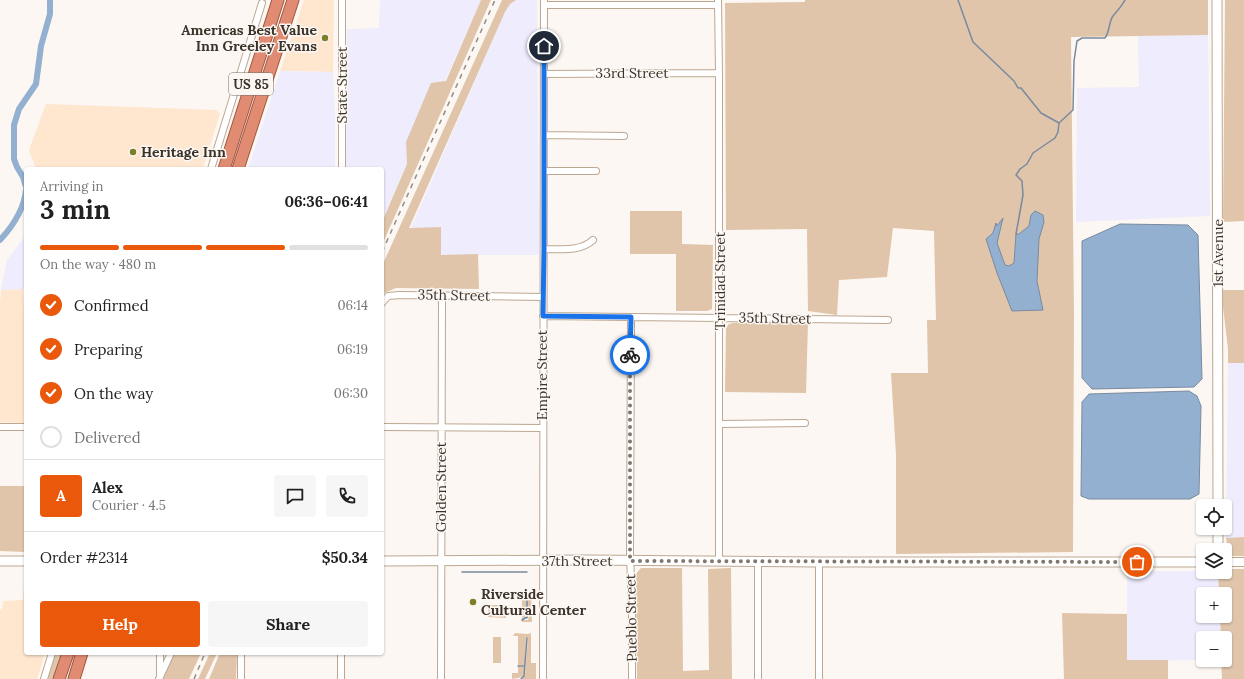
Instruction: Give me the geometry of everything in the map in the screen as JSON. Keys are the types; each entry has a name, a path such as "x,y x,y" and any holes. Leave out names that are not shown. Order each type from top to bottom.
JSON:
{"highway":[{"name":"US 85","path":"225,167 278,0"},
{"name":"US 85","path":"239,167 292,0"},
{"path":"59,679 67,655"},
{"path":"74,679 81,655"}],"main road":[{"name":"1st Avenue","path":"1217,0 1218,499"},
{"path":"0,561 24,561"},
{"name":"37th Street","path":"384,561 1196,562"}],"street":[{"name":"State Street","path":"342,0 342,167"},
{"path":"212,167 262,3"},
{"path":"544,3 718,3"},
{"name":"Empire Street","path":"543,679 542,428 544,3"},
{"name":"Trinidad Street","path":"718,3 720,318 719,562"},
{"name":"33rd Street","path":"544,74 719,73"},
{"path":"544,136 624,136"},
{"path":"544,171 596,171"},
{"path":"544,249 574,249 588,245 593,240"},
{"name":"35th Street","path":"384,301 388,296 400,294 543,297"},
{"name":"Golden Street","path":"441,679 442,295"},
{"name":"35th Street","path":"543,316 888,320"},
{"name":"Pueblo Street","path":"631,317 630,561 632,679"},
{"path":"719,424 805,423"},
{"path":"0,427 24,427"},
{"path":"384,427 542,428"},
{"path":"758,562 758,679"},
{"path":"819,562 819,679"},
{"path":"1232,562 1244,562"},
{"path":"44,679 51,655"},
{"path":"160,655 160,678"},
{"path":"160,678 170,655"},
{"path":"241,655 241,679"},
{"path":"340,655 341,679"}],"shaded area":[{"path":"304,0 334,0 333,72 280,71"},
{"path":"380,0 481,0 445,81 406,142 407,163 384,216 384,167 346,167 347,29 379,28"},
{"path":"481,0 491,0 384,241 384,217 407,164 406,142 431,83 446,81"},
{"path":"502,0 516,0 510,4 505,12 409,228 441,227 441,255 478,254 479,289 396,288 384,293 384,262"},
{"path":"516,0 537,0 539,255 441,255 410,230 505,12 510,4"},
{"path":"805,0 1208,0 1208,35 1071,37 1074,315 1073,552 896,554 896,455 891,373 928,373 927,320 936,320 934,231 893,228 887,277 839,280 837,315 808,311 807,229 726,230 725,3 805,2"},
{"path":"1225,0 1244,0 1244,221 1223,222"},
{"path":"1208,35 1210,216 1076,222 1077,88 1139,87 1138,36"},
{"path":"280,71 333,72 335,167 249,167"},
{"path":"46,104 218,110 217,112 220,113 204,167 35,167 29,150"},
{"path":"630,211 682,211 682,244 713,245 712,309 707,311 676,311 676,254 630,254"},
{"path":"24,238 24,289 1,290 7,260"},
{"path":"23,289 24,423 0,422 1,290"},
{"path":"1221,290 1244,290 1244,363 1228,363 1228,349"},
{"path":"808,323 806,393 725,392 726,328 729,324"},
{"path":"1228,363 1244,363 1244,537 1226,538 1226,535 1232,535 1232,499 1226,499"},
{"path":"0,486 24,486 24,552 0,551"},
{"path":"1244,537 1244,556 1232,556 1232,543 1227,543 1226,538"},
{"path":"641,568 682,568 683,671 709,670 708,569 731,568 732,679 637,679 636,574"},
{"path":"1232,569 1244,569 1244,679 1222,679 1221,667 1232,667 1232,631 1221,631 1220,623 1232,623 1232,587 1219,587 1218,579 1232,579"},
{"path":"1127,571 1196,571 1196,579 1218,579 1219,587 1196,587 1196,623 1220,623 1221,631 1196,631 1196,660 1127,661"},
{"path":"24,584 24,655 44,655 37,679 0,679 0,610 2,609 3,601 23,600"},
{"path":"526,594 531,594 532,622 522,622 522,620 528,620 529,615 525,615 525,618 522,619 522,598"},
{"path":"488,605 506,605 506,618 488,617"},
{"path":"1062,613 1127,614 1127,660 1168,660 1168,679 1064,679"},
{"path":"515,633 531,633 531,663 536,663 536,679 522,679 525,675 528,638 526,638 525,665 518,665 518,636 513,636"},
{"path":"493,637 501,637 501,663 493,663"},
{"path":"54,655 60,655 52,679 47,679"},
{"path":"173,655 200,655 189,679 162,679"},
{"path":"209,655 216,655 205,679 198,679"},
{"path":"219,655 237,655 236,679 209,679"},
{"path":"518,666 525,667 523,677 512,679 512,673 518,673"}],"water":[{"path":"1035,211 1043,215 1044,222 1039,239 1037,281 1043,310 1012,311 997,273 986,239 993,233 996,223 997,226 1003,218 997,243 1005,265 1009,266 1014,263 1016,234 1019,234 1029,226 1031,215"},
{"path":"1120,224 1188,225 1198,235 1202,379 1194,387 1092,389 1082,378 1082,241"},
{"path":"1189,391 1197,396 1201,406 1199,494 1190,499 1089,499 1081,496 1082,402 1089,394"}],"waterway":[{"path":"24,180 14,159 14,125 19,109 36,84 41,46 50,14 50,0"},
{"path":"958,0 973,42 1014,81 1018,88 1021,88 1041,113 1059,123 1073,110 1074,61 1077,41 1082,38 1105,38 1112,18 1125,0"},
{"path":"1016,234 1023,195 1022,181 1016,175 1020,169 1027,164 1033,153 1055,138 1058,132 1059,123"},
{"path":"0,240 17,217 24,200"},
{"path":"462,572 527,572"},
{"path":"527,599 527,618"},
{"path":"522,620 527,617"},
{"path":"521,679 524,676 527,638"},
{"path":"518,666 524,666"}],"railway":[{"path":"384,248 495,0"},
{"path":"194,679 204,655"}],"way so far":[{"path":"630,355 630,561 1137,562"}],"place":[{"name":"Americas Best Value Inn Greeley Evans","path":"325,38"},
{"name":"Heritage Inn","path":"133,152"},
{"name":"Riverside Cultural Center","path":"473,602"}],"route":[{"path":"544,46 543,316 631,317 630,355"}]}
